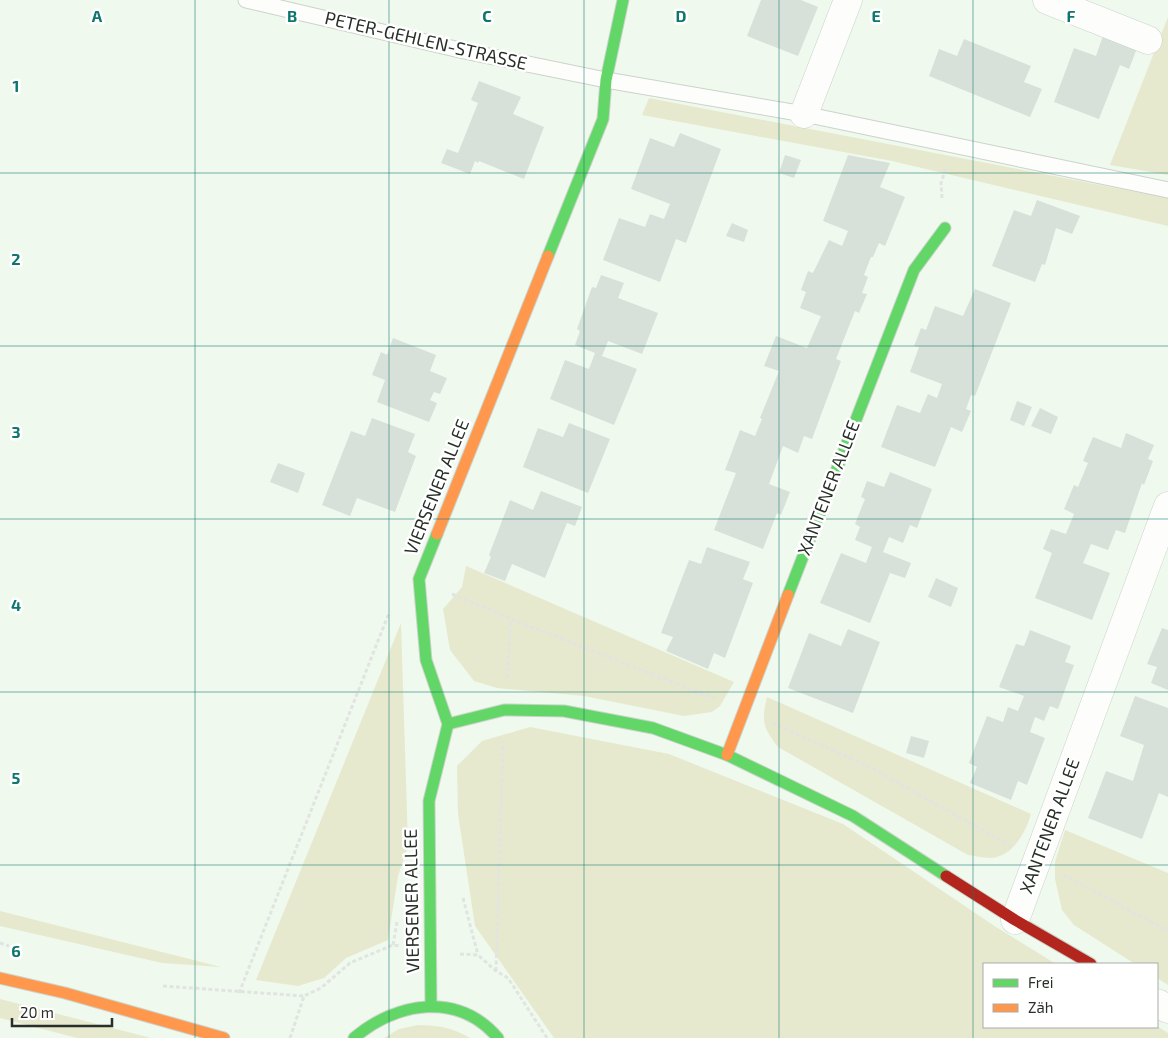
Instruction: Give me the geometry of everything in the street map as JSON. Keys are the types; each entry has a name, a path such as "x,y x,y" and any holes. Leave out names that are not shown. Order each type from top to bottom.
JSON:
{"street":[{"name":"VIERSENER ALLEE","path":"431,1006 429,802 448,724 426,660 419,579 603,118 606,80 623,0"},
{"path":"804,114 848,0"},
{"path":"1047,0 1148,40"},
{"name":"XANTENER ALLEE","path":"727,755 914,270 945,228"},
{"name":"XANTENER ALLEE","path":"1015,920 1168,506"},
{"name":"XANTENER ALLEE","path":"448,724 504,710 564,711 653,728 727,755 853,816 1015,920 1089,963"},
{"path":"0,978 224,1038"},
{"path":"354,1038 366,1026 399,1010 431,1006 461,1012 481,1022 498,1038"}],"lane":[{"name":"PETER-GEHLEN-STRASSE","path":"246,0 464,51 606,80 804,114 1168,190"}],"path":[{"path":"945,228 941,183 955,145"},
{"path":"239,993 388,614 419,579 511,619 743,710 870,767 1168,931"},
{"path":"496,971 504,710 511,619"},
{"path":"0,943 17,948"},
{"path":"162,986 239,993 304,996 321,988 350,963 393,945 431,951 478,955 496,971 508,978 547,1038"},
{"path":"290,1038 304,996"}],"green space":[{"path":"1168,17 1168,175 1110,165"},
{"path":"649,98 1168,198 1168,226 892,161 642,115"},
{"path":"466,566 734,682 720,706 712,712 684,716 584,696 497,688 474,681 450,650 443,609 462,587"},
{"path":"401,623 408,846 398,876 388,940 346,958 324,978 298,986 256,980"},
{"path":"767,697 1031,814 1026,828 1018,842 1006,853 992,858 968,855 778,747 766,729 764,713"},
{"path":"530,727 669,754 843,824 996,927 1054,963 983,963 983,1028 1158,1027 1168,1033 1168,1038 554,1038 475,926 458,814 457,766 482,741"},
{"path":"1065,830 1168,873 1168,985 1158,979 1158,963 1133,963 1074,925 1062,910 1055,879 1055,862"},
{"path":"0,911 221,967 162,963 0,926"},
{"path":"0,999 151,1038 77,1038 0,1018"},
{"path":"418,1025 445,1028 470,1038 384,1038 399,1029"}],"building":[{"path":"761,0 801,0 818,7 798,56 747,36"},
{"path":"1105,30 1139,43 1129,69 1120,65 1099,119 1054,102 1074,48 1096,56"},
{"path":"964,39 1031,66 1024,82 1042,89 1030,117 929,76 939,49 957,56"},
{"path":"479,81 521,97 513,114 544,127 524,179 479,161 478,163 475,161 470,174 441,163 447,149 458,153 478,103 471,100"},
{"path":"680,133 721,149 686,243 676,239 660,282 603,260 619,218 645,227 650,214 664,219 670,204 631,189 650,138 674,147"},
{"path":"785,155 801,160 794,178 779,173"},
{"path":"848,155 890,163 880,187 905,197 885,246 879,243 864,275 868,277 862,293 867,294 859,313 855,311 836,359 841,361 812,439 804,436 798,453 783,446 769,484 790,492 781,515 777,513 763,549 714,530 736,473 725,470 740,430 755,436 762,419 760,418 779,371 764,366 776,336 807,348 821,316 800,308 806,292 801,290 808,271 813,273 829,240 842,246 848,231 823,221"},
{"path":"1037,200 1080,216 1072,234 1056,228 1045,265 1042,264 1035,282 992,266 1014,210 1031,216"},
{"path":"732,223 748,230 744,242 726,236"},
{"path":"601,275 624,283 618,298 658,313 642,354 608,341 602,356 637,369 614,425 550,399 565,360 589,369 595,353 575,345 580,331 577,329 592,287 596,288"},
{"path":"975,289 1011,303 975,396 971,395 966,409 971,411 962,432 951,427 935,467 881,447 897,405 920,413 928,394 937,398 942,384 910,372 919,347 914,346 921,328 926,330 935,306 963,316"},
{"path":"393,338 436,355 430,371 447,378 440,394 434,392 430,400 437,403 429,422 377,402 385,380 372,375 381,352 387,355"},
{"path":"1017,401 1032,407 1024,426 1010,420"},
{"path":"1040,408 1058,417 1051,434 1031,426"},
{"path":"372,418 415,434 408,452 416,456 395,512 357,498 350,516 322,505 351,431 365,436"},
{"path":"569,423 610,439 588,493 523,467 538,428 563,437"},
{"path":"1126,433 1154,445 1148,459 1153,461 1144,485 1142,483 1125,533 1116,530 1108,550 1091,544 1083,563 1110,573 1092,620 1035,598 1052,553 1043,549 1051,529 1066,534 1074,514 1064,509 1074,485 1078,487 1088,463 1083,461 1093,437 1121,448"},
{"path":"278,463 305,473 298,493 270,482"},
{"path":"890,472 932,489 917,528 910,525 903,543 889,537 883,552 911,563 905,578 890,573 870,623 820,603 841,553 866,563 872,547 855,540 860,527 855,524 865,499 861,497 867,481 884,487"},
{"path":"541,491 582,507 575,526 567,523 545,578 512,564 505,581 484,573 510,500 533,510"},
{"path":"707,547 750,562 743,579 753,583 725,658 714,653 708,669 666,651 673,637 661,633 689,560 701,564"},
{"path":"936,578 958,588 951,607 928,597"},
{"path":"1162,628 1168,630 1168,690 1151,683 1157,667 1147,664"},
{"path":"848,629 880,642 853,713 788,688 809,633 841,646"},
{"path":"1030,630 1071,646 1065,662 1074,665 1058,709 1050,706 1044,721 1035,717 1030,732 1045,738 1027,785 1018,781 1011,800 970,783 977,767 969,763 987,716 1003,722 1008,707 1018,711 1024,696 999,687 1016,644 1024,646"},
{"path":"1135,696 1168,708 1168,797 1159,793 1142,839 1088,818 1106,771 1133,781 1144,745 1120,736"},
{"path":"911,736 929,741 924,758 906,753"}],"traffic: fast":[{"path":"548,256 603,119 606,80 623,0"},
{"path":"788,595 914,270 945,228"},
{"path":"431,1006 429,801 448,724 426,660 419,579 437,534"},
{"path":"448,724 504,710 564,711 653,728 727,755 853,816 946,876"},
{"path":"354,1038 389,1016 407,1010 427,1007 446,1008 465,1013 482,1023 498,1038"}],"traffic: slow":[{"path":"437,534 548,256"},
{"path":"727,755 788,595"},
{"path":"0,978 65,993 224,1038"}],"traffic: jam":[{"path":"946,876 1015,920 1089,963"}]}
